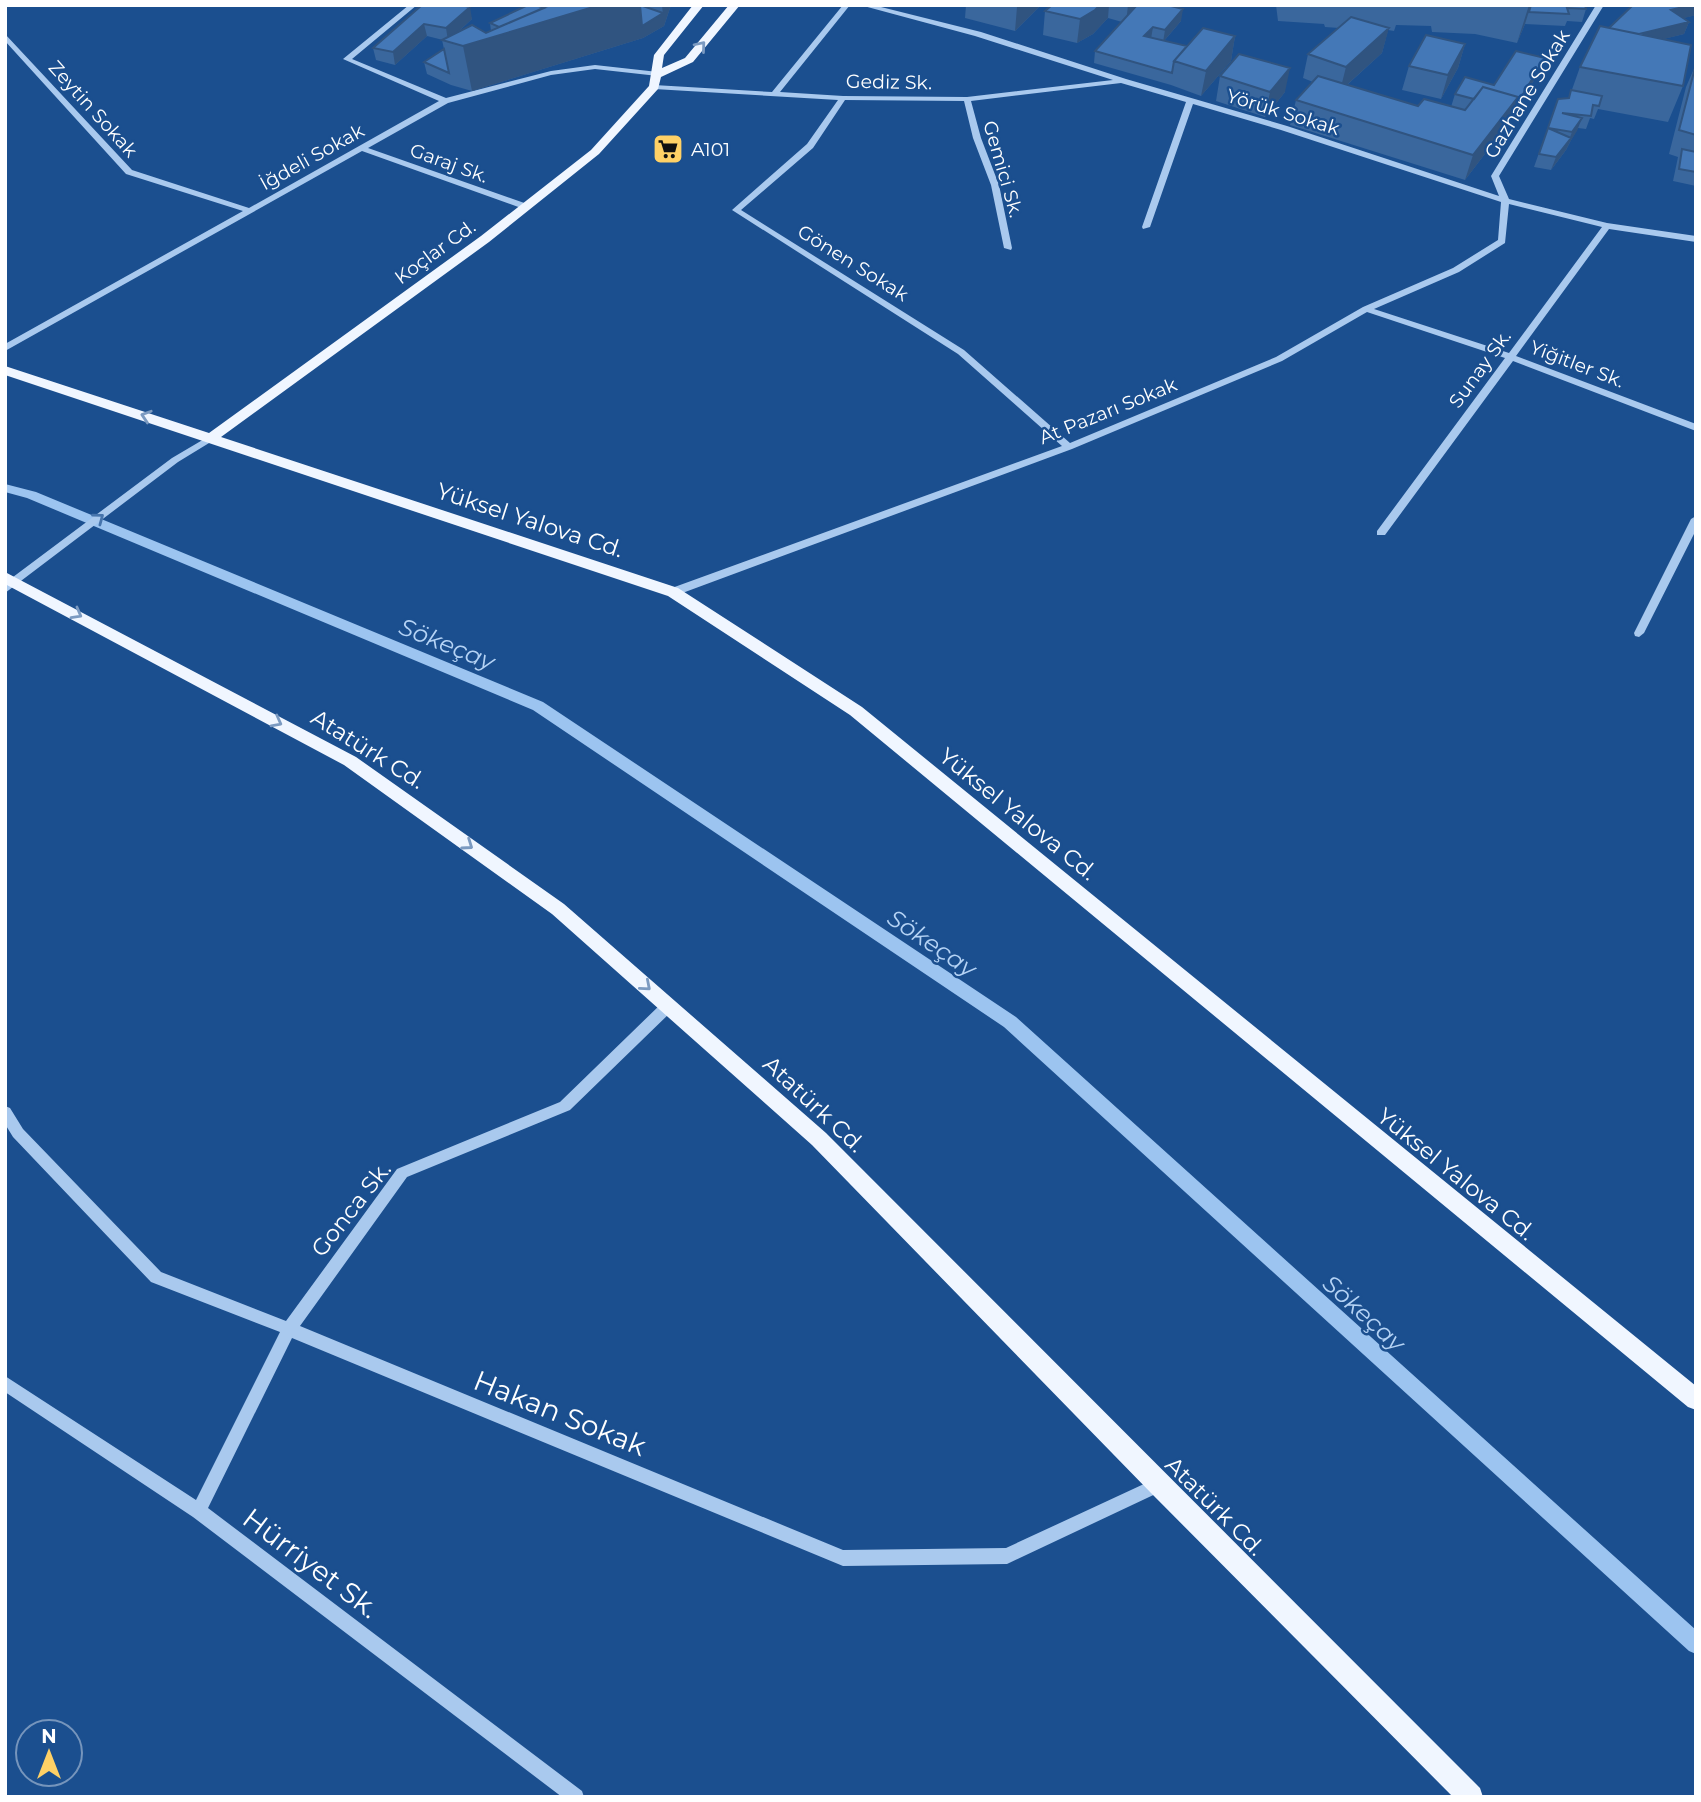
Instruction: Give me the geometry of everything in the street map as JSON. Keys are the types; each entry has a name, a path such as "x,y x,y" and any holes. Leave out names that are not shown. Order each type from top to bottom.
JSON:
{"main road":[{"name":"Koçlar Cd.","path":"211,438 527,207 595,152 654,87 659,55 699,5"},
{"path":"658,74 689,60 735,5"},
{"name":"Yüksel Yalova Cd.","path":"5,370 673,592 856,710 1696,1400"},
{"name":"Atatürk Cd.","path":"9,583 350,761 558,909 819,1139 1471,1797"}],"street":[{"path":"414,5 347,59 445,102"},
{"path":"775,93 847,5"},
{"name":"Yörük Sokak","path":"863,5 978,34 1123,81 1284,128 1505,201 1607,226 1696,239"},
{"name":"Gazhane Sokak","path":"1505,201 1495,176 1600,5"},
{"name":"Zeytin Sokak","path":"5,36 129,172 248,210"},
{"name":"İğdeli Sokak","path":"5,348 445,102 551,74 596,67 658,74"},
{"name":"Gediz Sk.","path":"654,87 843,98 967,99 1123,81"},
{"name":"Gönen Sokak","path":"843,98 810,146 736,210 961,352 1069,447"},
{"name":"Gemici Sk.","path":"967,99 977,138 995,185 1008,248"},
{"path":"1146,227 1190,101"},
{"name":"Garaj Sk.","path":"361,148 527,207"},
{"name":"At Pazarı Sokak","path":"673,592 1069,447 1279,359 1366,309 1456,270 1502,241 1505,201"},
{"name":"Sunay Sk.","path":"1381,533 1607,226"},
{"name":"Yiğitler Sk.","path":"1366,309 1510,357 1696,428"},
{"path":"9,583 45,559 175,460 211,438"},
{"path":"1639,633 1696,519"},
{"name":"Gonca Sk.","path":"199,1511 289,1329 402,1173 565,1106 668,1006"},
{"name":"Hakan Sokak","path":"5,1112 18,1133 156,1277 289,1329 843,1558 1007,1556 1159,1485"},
{"name":"Hürriyet Sk.","path":"5,1383 199,1511 576,1797"}],"building":[{"path":"422,5 470,7 446,28 424,24 393,52 373,48"},
{"path":"528,5 544,8 499,27 490,23"},
{"path":"550,5 600,5 463,46 442,40 472,25 486,33"},
{"path":"640,5 663,13 642,26"},
{"path":"1052,5 1100,5 1080,19 1045,11"},
{"path":"1137,5 1167,5 1183,9 1165,30 1153,27 1144,36 1187,46 1174,61 1172,73 1095,51"},
{"path":"1531,5 1585,5 1586,9 1567,8 1569,14 1529,12"},
{"path":"1633,5 1691,5 1671,10 1689,22 1639,34 1609,28"},
{"path":"1351,17 1389,28 1346,67 1308,54"},
{"path":"1600,26 1691,45 1683,86 1580,67"},
{"path":"1203,28 1235,36 1206,71 1174,61"},
{"path":"1426,35 1465,44 1448,75 1409,66"},
{"path":"444,49 449,73 424,62"},
{"path":"1516,51 1545,58 1514,109 1518,97 1483,87 1474,99 1455,94 1465,77 1494,85"},
{"path":"1239,54 1290,68 1270,92 1220,76"},
{"path":"1696,64 1696,135 1679,130"},
{"path":"1318,76 1418,106 1424,99 1465,110 1483,87 1518,97 1473,155 1296,100"},
{"path":"1571,90 1602,96 1599,106 1593,105 1591,116 1562,113 1582,118 1572,132 1548,128 1558,99 1569,98"},
{"path":"1548,128 1571,138 1556,157 1539,154"},
{"path":"1682,149 1696,152 1696,172 1679,169"}],"waterway":[{"name":"Sökeçay","path":"5,488 31,495 538,706 1010,1022 1696,1644"}],"place":[{"name":"A101","path":"668,149"}]}
